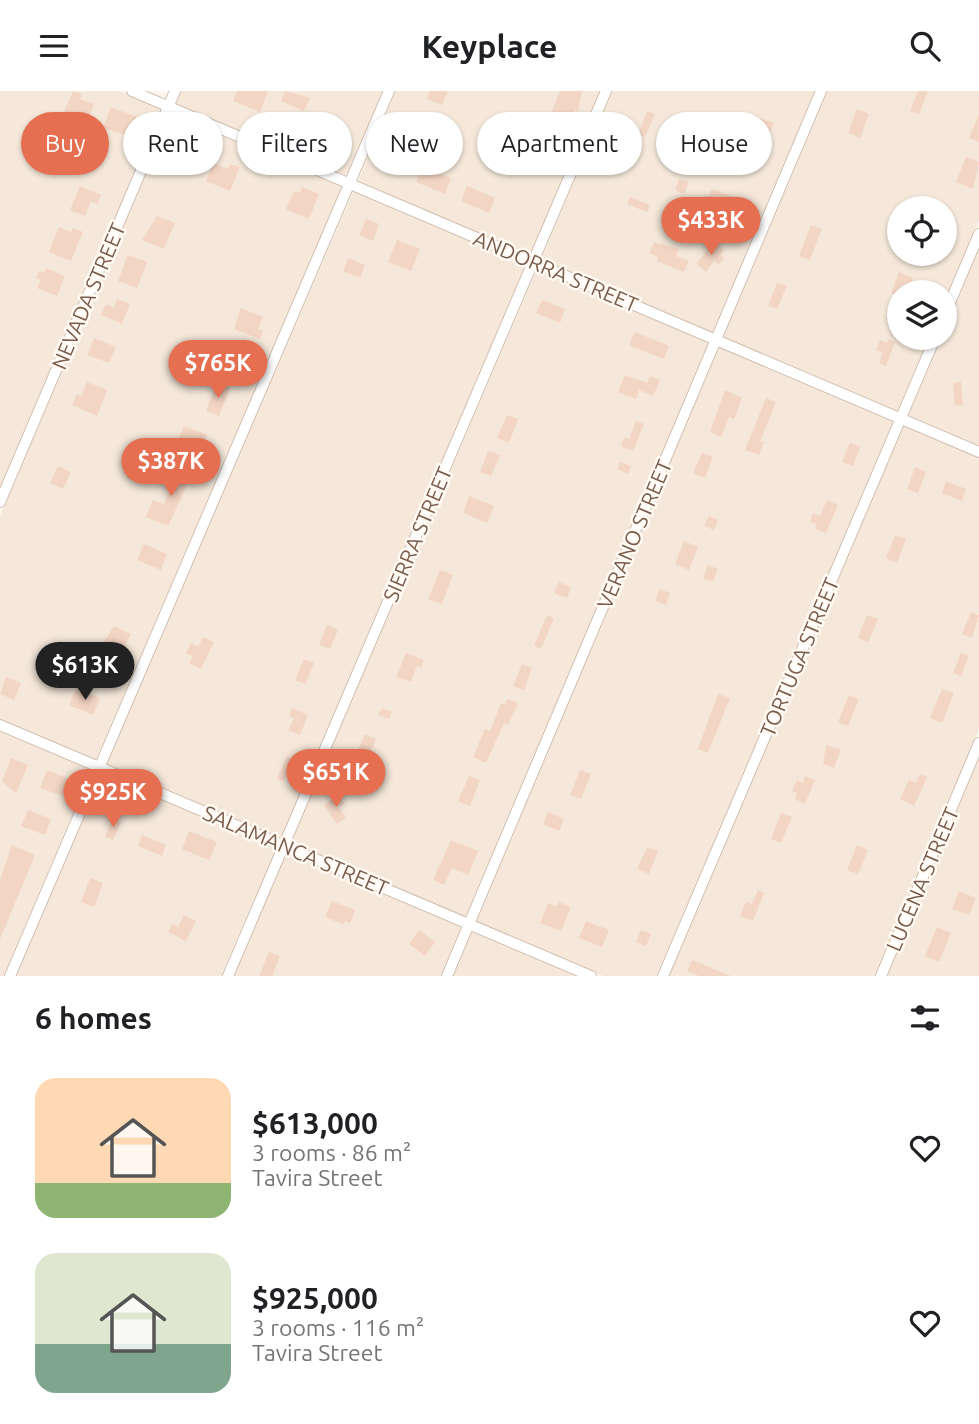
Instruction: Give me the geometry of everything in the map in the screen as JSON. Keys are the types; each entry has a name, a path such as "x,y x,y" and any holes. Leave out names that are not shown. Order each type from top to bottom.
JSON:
{"street":[{"name":"ANDORRA STREET","path":"132,91 979,452"},
{"name":"NEVADA STREET","path":"0,502 175,91"},
{"path":"10,976 389,91"},
{"name":"SIERRA STREET","path":"228,976 606,91"},
{"name":"VERANO STREET","path":"447,976 821,91"},
{"path":"957,286 979,235"},
{"name":"TORTUGA STREET","path":"663,976 930,350"},
{"name":"SALAMANCA STREET","path":"0,725 591,976"},
{"name":"LUCENA STREET","path":"881,976 979,743"}],"shaded area":[{"path":"0,91 120,91 162,109 161,112 123,112 123,175 134,175 0,488"},
{"path":"181,91 383,91 374,112 366,112 366,132 352,166 352,112 237,112 237,130 223,124 223,112 195,112 176,104"},
{"path":"395,91 600,91 591,112 477,112 477,175 565,175 531,256 358,181 366,162 366,175 463,175 463,112 386,112"},
{"path":"612,91 815,91 713,334 541,260 577,175 642,175 642,112 603,112"},
{"path":"827,91 979,91 979,220 954,280 887,280 887,350 924,350 897,413 723,338"},
{"path":"223,134 237,140 237,175 320,175 344,185 95,761 0,720 0,516 146,175 223,175"},
{"path":"354,190 527,264 281,838 105,766"},
{"path":"979,249 979,447 907,417 936,350 957,350 957,300"},
{"path":"537,269 709,343 466,917 291,842"},
{"path":"719,347 893,422 657,976 603,976 476,921"},
{"path":"903,426 979,457 979,729 875,976 669,976"},
{"path":"0,731 91,770 4,976 0,976"},
{"path":"979,758 979,976 887,976"},
{"path":"101,775 277,846 221,976 16,976"},
{"path":"287,851 462,926 441,976 233,976"},
{"path":"472,930 579,976 453,976"}],"building":[{"path":"73,91 82,94 80,99 94,104 91,112 64,112"},
{"path":"237,91 268,91 260,112 233,101"},
{"path":"285,91 310,98 304,111 281,101"},
{"path":"430,91 448,91 442,105 427,99"},
{"path":"560,91 582,91 578,111 552,112"},
{"path":"918,91 928,91 919,114 910,111"},
{"path":"111,107 124,112 123,134 109,130"},
{"path":"857,109 869,114 860,138 848,133"},
{"path":"647,111 655,114 645,137 642,136 642,124"},
{"path":"979,114 979,142 969,138"},
{"path":"966,157 979,162 973,189 956,182"},
{"path":"230,164 237,166 237,174 230,191 206,181 208,175 223,175 223,167 228,169"},
{"path":"419,175 443,175 451,178 445,194 416,182"},
{"path":"679,179 689,182 684,194 675,190"},
{"path":"80,186 101,195 97,204 91,201 85,216 70,210"},
{"path":"467,186 495,198 489,213 461,201"},
{"path":"302,187 319,194 309,219 286,209 294,191 300,193"},
{"path":"712,189 734,197 724,222 698,212 705,195 709,196"},
{"path":"630,197 650,205 647,212 627,204"},
{"path":"157,216 175,223 164,249 142,240"},
{"path":"366,219 379,224 373,241 359,235"},
{"path":"811,225 822,229 810,260 799,256"},
{"path":"59,227 71,232 73,228 83,232 71,261 49,252"},
{"path":"397,240 420,249 411,271 388,262"},
{"path":"654,242 679,249 676,256 689,261 684,272 657,261 658,257 649,253"},
{"path":"714,242 724,250 720,255 724,258 719,265 714,261 706,272 696,264"},
{"path":"128,255 147,262 137,288 118,281"},
{"path":"348,258 365,265 360,278 343,271"},
{"path":"46,268 65,276 57,296 37,288 41,280 36,278 39,271 44,273"},
{"path":"899,272 913,278 912,280 896,280"},
{"path":"777,283 787,286 777,309 768,306"},
{"path":"117,299 130,304 122,324 101,315 106,304 114,308"},
{"path":"542,300 565,309 560,323 536,313"},
{"path":"241,308 263,317 258,329 263,331 260,339 234,329"},
{"path":"635,332 669,346 664,359 629,345"},
{"path":"94,338 116,347 109,363 87,355"},
{"path":"880,340 887,343 887,350 892,350 886,366 879,363 883,353 876,350"},
{"path":"625,375 647,383 650,376 660,380 653,396 639,390 636,399 618,392"},
{"path":"87,382 107,390 97,416 72,405 77,394 81,396"},
{"path":"961,382 963,405 955,406 953,383"},
{"path":"217,383 230,388 219,416 206,411"},
{"path":"725,390 742,398 734,419 729,417 721,437 710,432"},
{"path":"766,398 776,402 760,441 764,442 759,455 745,450"},
{"path":"507,415 518,419 509,443 497,438"},
{"path":"636,421 644,424 633,451 621,446 624,437 629,439"},
{"path":"184,426 207,435 200,452 177,443"},
{"path":"850,443 860,447 853,466 842,462"},
{"path":"488,451 500,455 491,476 480,472"},
{"path":"702,453 713,457 705,478 693,473"},
{"path":"620,462 631,466 628,474 617,469"},
{"path":"180,465 194,470 168,526 146,517 153,500 164,504"},
{"path":"58,466 71,472 63,489 50,483"},
{"path":"915,467 926,472 918,493 907,489"},
{"path":"946,481 966,489 962,501 942,493"},
{"path":"469,496 494,506 487,523 463,513"},
{"path":"827,500 838,505 826,533 815,529 817,524 810,522 813,513 820,516"},
{"path":"709,516 718,520 714,530 704,526"},
{"path":"895,535 906,539 897,563 886,558"},
{"path":"684,541 698,547 689,570 675,564"},
{"path":"144,544 167,554 161,570 137,560"},
{"path":"708,565 718,569 713,582 703,578"},
{"path":"440,570 453,575 442,604 428,599"},
{"path":"559,582 571,587 567,598 554,593"},
{"path":"660,589 670,593 666,605 655,601"},
{"path":"971,612 979,615 972,638 962,634"},
{"path":"547,615 554,618 541,649 534,646"},
{"path":"867,615 878,619 868,642 858,638"},
{"path":"327,625 338,630 330,649 319,645"},
{"path":"114,626 131,634 118,658 104,652 107,647 102,645"},
{"path":"203,637 214,642 201,669 189,663 193,656 186,653 191,643 198,647"},
{"path":"406,653 424,660 421,668 417,666 411,682 396,677"},
{"path":"961,653 969,656 961,676 953,673"},
{"path":"304,659 314,663 305,684 295,680"},
{"path":"522,664 532,668 524,690 513,686"},
{"path":"6,677 21,683 14,700 0,694"},
{"path":"76,689 100,698 93,715 69,705"},
{"path":"942,689 954,693 942,723 930,718"},
{"path":"718,694 730,698 708,753 698,749"},
{"path":"849,695 859,699 848,726 838,722"},
{"path":"507,699 518,703 508,725 504,723 486,763 473,757 485,729 490,731 501,703 505,705"},
{"path":"292,708 308,715 300,735 288,730 294,718 289,716"},
{"path":"382,708 392,712 389,719 378,715"},
{"path":"365,734 376,739 368,759 356,754"},
{"path":"826,745 841,750 834,768 823,764"},
{"path":"287,756 294,760 284,781 277,779"},
{"path":"11,758 28,765 16,793 2,782"},
{"path":"47,770 69,779 62,796 40,788"},
{"path":"580,770 591,774 581,799 570,795"},
{"path":"920,774 927,777 914,806 900,799 909,780 916,783"},
{"path":"469,776 480,780 470,806 458,801"},
{"path":"805,776 815,780 805,804 795,799 797,793 792,791 797,780 803,783"},
{"path":"338,795 344,804 339,807 346,818 337,824 324,805"},
{"path":"28,810 51,819 45,835 21,826"},
{"path":"548,812 564,819 559,831 543,824"},
{"path":"781,813 792,817 781,843 771,839"},
{"path":"112,819 121,822 113,840 105,837"},
{"path":"189,831 217,842 209,860 182,849"},
{"path":"142,835 166,845 162,856 138,846"},
{"path":"451,840 478,851 468,875 452,868 444,885 433,880"},
{"path":"12,845 35,855 0,939 0,880"},
{"path":"857,845 868,850 858,874 847,870"},
{"path":"647,847 658,851 649,874 637,869"},
{"path":"90,878 103,883 94,907 81,902"},
{"path":"758,890 764,893 753,921 740,916 746,902 752,904"},
{"path":"959,891 976,898 969,915 952,909"},
{"path":"332,901 355,910 350,923 345,921 344,925 325,917"},
{"path":"559,902 571,907 561,931 540,923 548,903 557,907"},
{"path":"184,915 196,921 186,941 168,932 172,924 178,927"},
{"path":"586,921 609,930 602,947 579,938"},
{"path":"937,927 951,933 939,962 925,956"},
{"path":"419,930 435,942 425,956 409,944"},
{"path":"641,930 651,934 646,946 636,942"},
{"path":"269,952 280,956 272,976 259,976"},
{"path":"692,960 731,976 699,976 687,971"}]}
